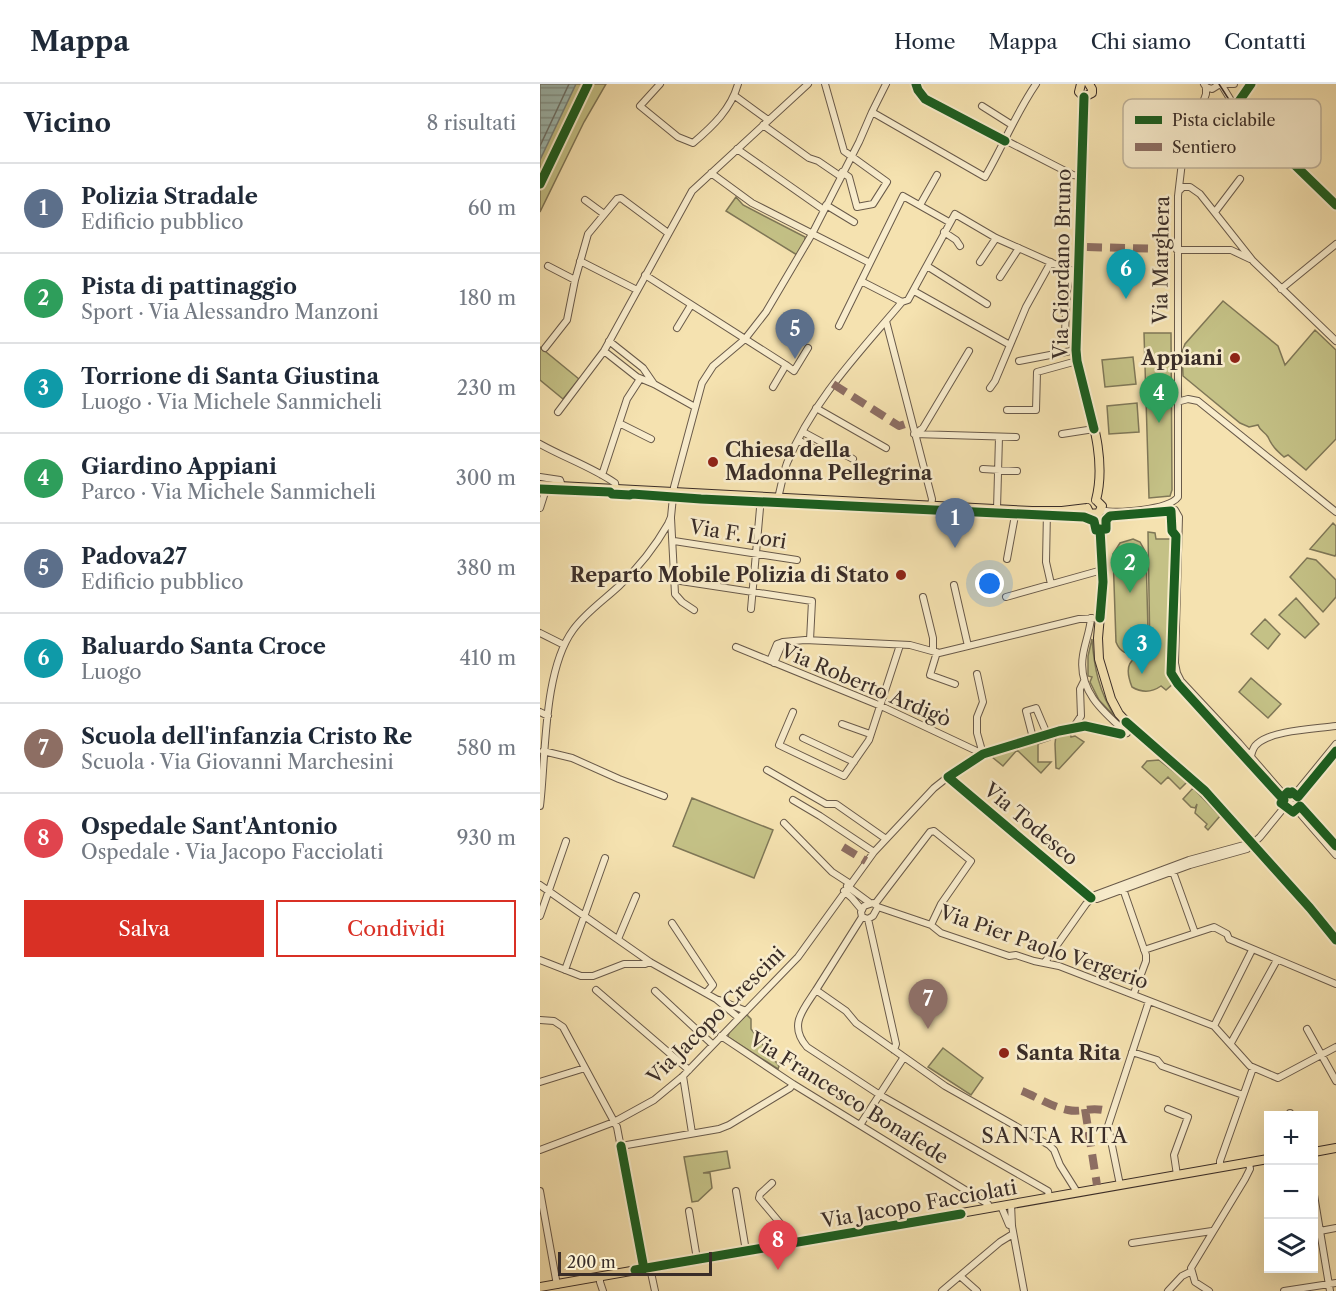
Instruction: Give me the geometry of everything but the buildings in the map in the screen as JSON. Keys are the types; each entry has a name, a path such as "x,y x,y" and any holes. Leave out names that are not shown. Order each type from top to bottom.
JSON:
{"main road":[{"name":"Via Giordano Bruno","path":"1081,84 1078,92 1084,97 1073,271 1077,361 1094,429 1100,473 1096,500"},
{"path":"1084,97 1090,94 1093,85"},
{"path":"543,485 1016,510 1047,511 1087,507"},
{"path":"1099,512 1090,514 1087,507 1090,501 1096,500 1101,504 1099,512 1102,570 1096,618 1098,648 1101,673 1119,714 1130,730 1197,782 1322,921 1336,940"},
{"path":"1318,1151 1336,1148"},
{"name":"Via Jacopo Facciolati","path":"540,1287 555,1287 600,1276 990,1208 1007,1207 1049,1197 1264,1160"}],"street":[{"path":"660,84 639,106 678,137 693,143 716,124 735,96 738,84"},
{"path":"558,412 604,351 692,191 808,84"},
{"path":"735,96 809,158 849,177 857,207 873,204 887,182 844,151 825,84"},
{"path":"694,610 675,594 671,517 673,492 702,383 713,366 745,339 766,312 812,234 886,84"},
{"path":"916,84 925,99 1073,175 1080,176"},
{"path":"872,111 985,177 1022,104 1036,84"},
{"path":"1221,84 1230,99"},
{"path":"1205,86 1215,89 1221,84 1234,84"},
{"path":"982,106 1012,125"},
{"path":"737,149 825,207 854,222"},
{"name":"Via Marghera","path":"1155,508 1172,503 1177,499 1179,483 1177,250 1178,192 1181,168"},
{"path":"1298,168 1336,205"},
{"path":"711,173 752,203 870,263"},
{"path":"920,205 937,175"},
{"path":"1215,212 1240,179"},
{"path":"1178,192 1185,187 1195,190 1253,261 1336,341"},
{"path":"839,326 903,196 949,222"},
{"path":"545,348 567,320 588,234 617,199 621,198 668,233"},
{"path":"585,200 604,214"},
{"path":"778,498 787,464 816,408 850,362 902,302 908,300 955,214 996,238 1073,271"},
{"path":"944,232 956,240 960,246"},
{"path":"980,262 996,238"},
{"path":"1231,250 1236,246 1238,240"},
{"path":"1281,289 1336,244"},
{"path":"1000,277 1019,248"},
{"path":"1177,250 1231,250 1253,261"},
{"path":"1034,262 1037,255"},
{"path":"580,261 637,290"},
{"path":"990,388 1026,307 1051,262"},
{"path":"548,266 575,280"},
{"path":"927,266 987,304"},
{"name":"Via Giordano Bruno","path":"1019,361 1076,350 1065,332 1066,292 1073,271"},
{"path":"645,275 794,371 808,348"},
{"path":"861,281 902,302"},
{"path":"914,291 1010,345"},
{"path":"677,328 691,305"},
{"path":"886,321 932,499 931,506"},
{"path":"609,341 643,368 654,384"},
{"path":"604,351 640,379 654,384 695,407"},
{"path":"914,434 923,428 969,351"},
{"name":"Via Giordano Bruno","path":"1007,410 1036,410 1037,372 1077,361"},
{"path":"773,387 786,365"},
{"path":"603,474 627,399 640,379"},
{"path":"1177,402 1188,399 1198,401 1336,512"},
{"path":"816,408 886,448"},
{"path":"619,423 651,439"},
{"path":"1062,434 1094,429"},
{"path":"803,432 853,459"},
{"path":"914,434 1016,438"},
{"path":"997,509 999,437"},
{"path":"798,440 822,453"},
{"path":"540,444 570,461 603,474 615,483 616,489"},
{"path":"983,470 1017,471"},
{"path":"540,477 560,480 562,486"},
{"path":"540,507 543,485"},
{"path":"751,609 761,497"},
{"path":"1099,512 1155,508 1175,510 1179,517 1175,663 1177,673 1181,681 1251,756 1336,855"},
{"path":"1007,559 1016,510"},
{"path":"1047,511 1046,562 1051,584"},
{"path":"540,806 543,751 548,716 564,645 572,631 584,618 634,570 666,528 671,517"},
{"name":"Via F. Lori","path":"674,541 797,560"},
{"path":"1006,597 1102,570"},
{"path":"674,580 812,601 810,640"},
{"path":"954,585 968,646"},
{"path":"923,597 935,652 930,675 955,684"},
{"path":"772,662 783,642 810,640 917,645 935,652 1079,619 1096,618 1082,658 1084,681 1092,698 1101,709 1130,730"},
{"path":"540,633 564,645"},
{"path":"779,745 843,776 867,744 900,645"},
{"name":"Via Roberto Ardigò","path":"736,647 881,706 983,754"},
{"path":"977,674 983,702 977,717 977,733 983,754"},
{"path":"1072,728 1081,716 1080,689 1084,681"},
{"path":"1033,738 1026,711 1036,708 1047,734"},
{"path":"540,712 548,716"},
{"path":"772,749 779,745 793,712"},
{"path":"842,724 870,734"},
{"name":"Via Jacopo Crescini","path":"540,1150 614,1122 654,1100 683,1076 798,957 873,852 934,788 948,777 983,754 1047,734 1092,726 1120,734 1130,730"},
{"path":"1251,756 1255,746 1265,739 1336,726"},
{"path":"803,738 854,762"},
{"path":"1045,962 1091,898 1097,899 1122,887 1172,869 1240,852 1254,844 1336,744"},
{"path":"543,751 572,758 664,796"},
{"path":"767,770 826,804 836,804 886,839"},
{"name":"Via Todesco","path":"948,777 1091,898"},
{"path":"793,800 873,852"},
{"path":"784,823 847,887 864,915 896,1044 894,1050"},
{"path":"931,925 941,904 971,861 934,831 930,832 864,915 798,1019 800,1039 817,1055 880,1095 1048,1191 1049,1197"},
{"path":"540,916 566,841"},
{"path":"565,969 605,858"},
{"path":"1172,869 1195,933"},
{"path":"540,885 651,962 716,999 739,1018"},
{"name":"Via Pier Paolo Vergerio","path":"847,887 874,905 931,925 941,933 1005,955 1016,955 1045,962 1134,993 1214,1026 1253,1068"},
{"path":"1122,887 1146,960 1134,993"},
{"path":"618,939 636,896"},
{"path":"864,915 876,914 874,905"},
{"path":"672,923 713,985 706,993"},
{"path":"1144,950 1214,927 1227,934 1229,939 1252,950 1336,984"},
{"path":"1214,1026 1252,950"},
{"path":"540,960 581,976 593,976 624,964 651,962"},
{"path":"1231,1043 1276,960"},
{"path":"596,990 689,1070"},
{"path":"816,990 846,1011 856,1023 957,1094 1049,1145 1077,1192"},
{"path":"655,991 712,1044"},
{"path":"716,999 741,1007 746,1011"},
{"path":"1120,1185 1108,1126 1149,1001"},
{"path":"540,1020 554,1021 563,1028 614,1122 647,1268 655,1291"},
{"path":"1307,1029 1336,1081"},
{"name":"Via Francesco Bonafede","path":"721,1036 793,1084 988,1204 990,1208"},
{"path":"1220,1167 1220,1161 1253,1068 1278,1078 1336,1047"},
{"path":"1132,1052 1157,1060 1162,1066 1243,1095"},
{"path":"860,1125 904,1057"},
{"path":"540,1082 585,1068"},
{"path":"683,1076 692,1133"},
{"path":"621,1146 719,1129 790,1088 793,1084"},
{"path":"1168,1109 1188,1117 1174,1155 1177,1175"},
{"path":"1209,1291 1195,1282 1190,1272 1193,1263 1245,1179 1250,1169 1249,1163"},
{"path":"772,1183 760,1194 759,1198 790,1235 792,1244"},
{"path":"540,1191 555,1287"},
{"path":"736,1191 746,1251"},
{"path":"1007,1207 1008,1225 1012,1227"},
{"path":"1007,1207 1024,1291"},
{"path":"689,1211 697,1259"},
{"path":"1284,1291 1331,1286 1318,1219"},
{"path":"1320,1231 1336,1228"},
{"path":"1132,1243 1212,1231"},
{"path":"942,1291 1000,1242 1013,1234"},
{"path":"1168,1291 1182,1276 1190,1272"},
{"path":"600,1276 603,1291"},
{"path":"960,1276 977,1291"}],"shaded area":[{"path":"540,84 606,84 584,122 540,212"},
{"path":"736,197 743,205 805,237 797,255 726,211"},
{"path":"1223,301 1278,346 1285,365 1315,330 1336,350 1336,439 1306,470 1288,455 1284,457 1258,425 1249,427 1240,423 1183,376 1182,352 1185,344"},
{"path":"1144,333 1171,333 1172,490 1170,496 1149,498"},
{"path":"540,347 579,379 563,399 540,380"},
{"path":"1133,357 1136,384 1105,387 1102,360"},
{"path":"1137,403 1139,432 1109,434 1107,406"},
{"path":"1333,523 1336,526 1335,556 1310,549"},
{"path":"1148,532 1155,533 1156,539 1171,539 1167,650 1168,668 1175,682 1166,690 1161,686 1154,690 1139,690 1132,687 1128,674 1128,668 1133,660 1150,655"},
{"path":"1133,539 1140,542 1146,553 1148,632 1143,645 1129,653 1124,652 1116,642 1113,554 1120,543"},
{"path":"1307,558 1316,560 1336,580 1336,597 1323,612 1290,577"},
{"path":"1296,598 1319,624 1305,638 1279,615"},
{"path":"1265,619 1280,634 1268,649 1251,634"},
{"path":"1092,639 1098,680 1105,699 1116,718 1099,700 1090,682 1092,677 1088,676 1088,656"},
{"path":"1251,678 1281,704 1268,718 1239,692"},
{"path":"1070,732 1071,737 1075,736 1084,742 1059,769 1056,768 1056,735"},
{"path":"1050,737 1050,740 1038,744 1038,762 1051,762 1041,773 1017,750 1003,766 992,757 1009,749"},
{"path":"1159,760 1187,782 1180,789 1168,777 1161,784 1142,767 1147,761"},
{"path":"1193,788 1220,816 1208,830 1205,827 1207,824 1195,813 1197,804 1195,808 1191,807 1183,799"},
{"path":"692,798 773,830 754,878 673,846"},
{"path":"746,1014 751,1019 751,1029 779,1066 778,1069 728,1037 729,1032"},
{"path":"943,1048 983,1078 971,1095 928,1067"},
{"path":"727,1151 730,1168 703,1173 710,1173 712,1188 698,1201 692,1202 684,1157"}],"water":[{"path":"540,84 576,84 540,160"}],"tram line":[{"path":"1219,84 1229,99"},
{"path":"1296,168 1336,206"}],"marked path":[{"path":"1087,247 1163,249"},
{"path":"833,384 899,426 911,422"},
{"path":"843,847 866,861"},
{"path":"1022,1091 1062,1109 1107,1111"},
{"path":"1085,1109 1097,1185"}],"cycle path":[{"path":"540,184 588,84"},
{"path":"916,84 925,99 1005,141"},
{"path":"1241,99 1251,84"},
{"path":"1084,97 1076,350 1094,429"},
{"path":"1298,168 1336,205"},
{"path":"540,489 1084,517 1094,521 1096,530 1106,529 1106,520 1110,516 1171,511 1172,531 1176,536 1171,673 1178,684 1282,798"},
{"path":"1100,529 1103,582 1100,618"},
{"path":"1126,722 1205,791 1336,940"},
{"path":"1091,898 948,777 983,754 1059,731 1085,726 1121,734"},
{"path":"1336,751 1298,797 1288,792 1282,798 1284,800 1281,803 1293,812 1300,806 1336,846"},
{"path":"621,1146 644,1269"},
{"path":"635,1270 961,1214"}],"place":[{"name":"Baluardo Santa Croce","path":"1126,299"},
{"name":"Appiani","path":"1235,358"},
{"name":"Padova27","path":"795,359"},
{"name":"Giardino Appiani","path":"1159,423"},
{"name":"Chiesa della Madonna Pellegrina","path":"713,462"},
{"name":"Polizia Stradale","path":"955,548"},
{"name":"Reparto Mobile Polizia di Stato","path":"901,575"},
{"name":"Pista di pattinaggio","path":"1130,593"},
{"name":"Torrione di Santa Giustina","path":"1142,674"},
{"name":"Scuola dell'infanzia Cristo Re","path":"928,1029"},
{"name":"Santa Rita","path":"1004,1053"},
{"name":"Ospedale Sant'Antonio","path":"778,1270"}],"district":[{"name":"SANTA RITA","path":"1055,1135"}]}
